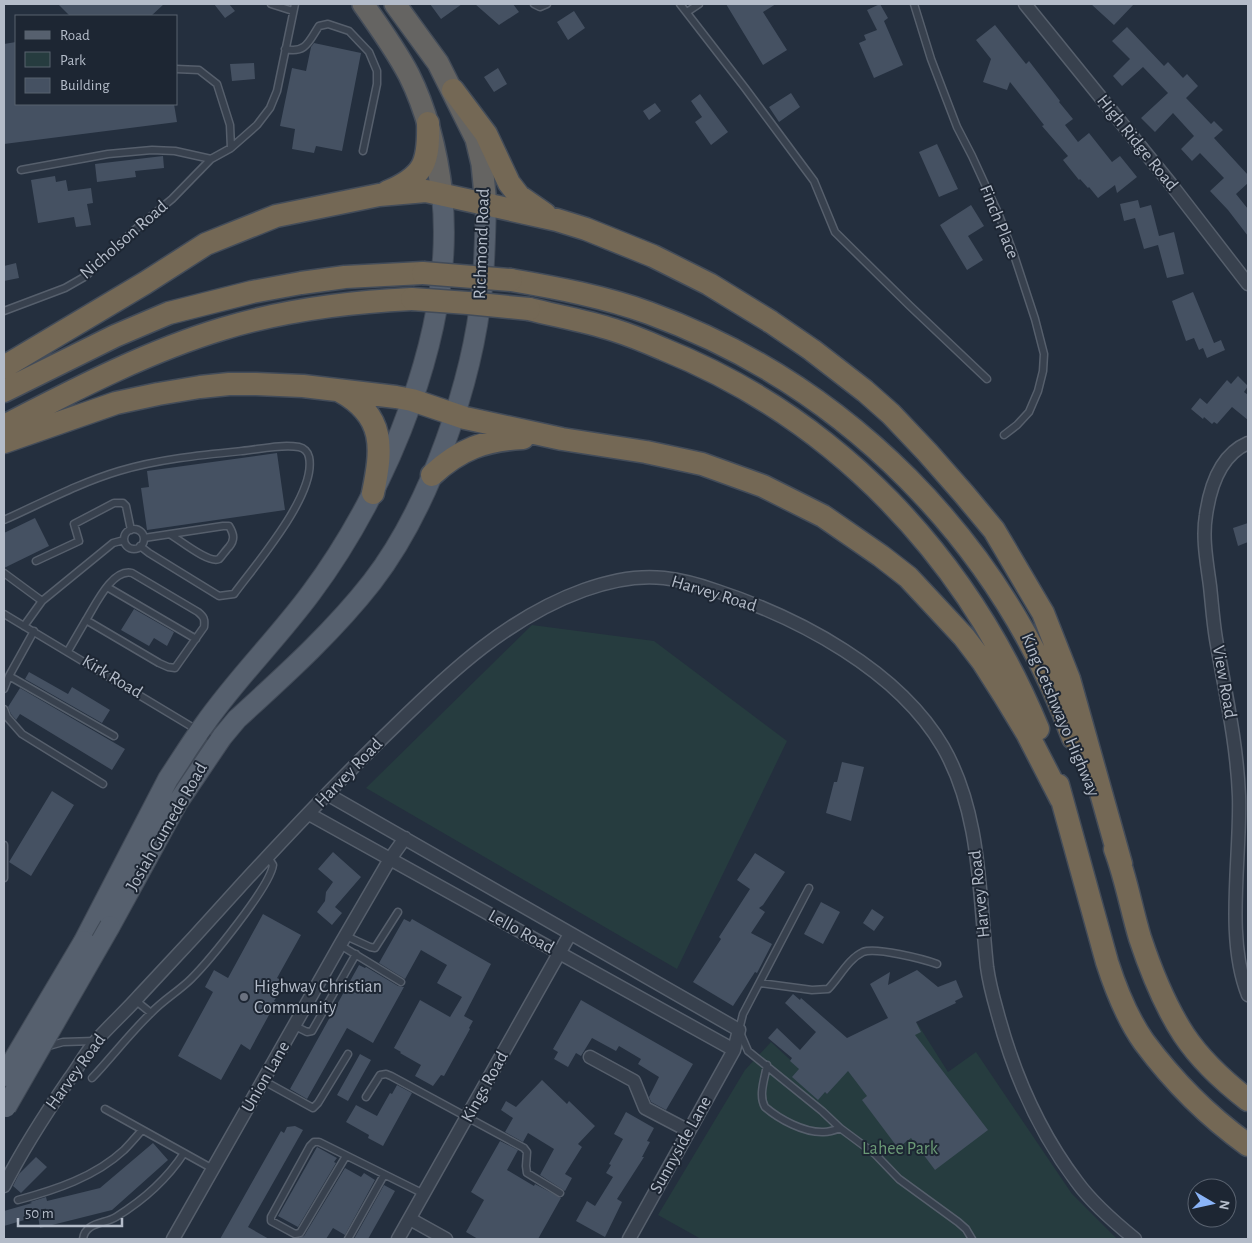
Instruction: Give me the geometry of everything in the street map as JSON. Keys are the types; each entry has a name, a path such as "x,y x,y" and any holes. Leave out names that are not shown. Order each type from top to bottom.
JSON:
{"highway":[{"path":"363,4 408,73 428,123 442,195"},
{"name":"Richmond Road","path":"395,4 438,63 476,139 483,174 486,205"},
{"path":"453,90 486,134 509,183 519,196 536,209 557,220"},
{"path":"379,195 404,185 423,167 428,143 428,123"},
{"path":"4,367 145,284 206,244 276,216 379,195 426,191 557,220 616,240 680,269 772,322 812,350 865,391 891,414 994,530 1044,613 1069,679 1121,864"},
{"name":"King Cetshwayo Highway","path":"4,391 115,336 168,313 252,292 301,283 345,277 424,273 511,280 584,294 624,305 649,313 713,340 768,368 820,403 860,434 897,468 964,541 1019,622 1039,657 1070,729 1121,864 1140,937 1154,978 1184,1036 1227,1084 1248,1100"},
{"name":"King Cetshwayo Highway","path":"4,426 84,385 135,362 221,329 304,310 354,302 412,300 529,309 615,330 707,368 748,389 786,413 835,450 870,481 908,520 943,562 990,632 1023,694 1045,746 1059,787 1106,962 1126,1011 1143,1041 1182,1087 1248,1145"},
{"path":"4,442 116,403 158,394 219,385 247,384 303,386 396,397 412,400 454,415 562,439 638,450 702,464 763,486 823,516 908,577 964,637 983,662 1027,734 1061,799"},
{"path":"340,391 352,398 364,410 377,433 380,448 372,493"},
{"path":"432,475 446,462 459,454 499,439 562,439"}],"main road":[{"path":"412,400 429,340 438,296 444,231 442,195"},
{"name":"Richmond Road","path":"454,415 474,340 478,314 483,279 486,205"},
{"name":"Josiah Gumede Road","path":"4,1076 84,941 168,779 200,731 311,593 352,532 390,458 412,400"},
{"name":"Josiah Gumede Road","path":"5,1109 110,926 178,802 219,742 237,719 342,618 373,581 394,549 432,475 454,415"}],"street":[{"name":"High Ridge Road","path":"1025,4 1176,191 1248,284"},
{"name":"View Road","path":"1248,443 1234,451 1219,471 1210,494 1205,516 1205,546 1216,636 1234,738 1239,796 1237,941 1240,965 1248,995"},
{"name":"Harvey Road","path":"4,1186 46,1112 95,1042 356,764 434,687 507,629 544,607 584,590 609,583 650,577 692,583 752,603 797,624 872,669 903,696 930,728 944,749 966,800 978,864 988,975 1012,1062 1048,1135 1078,1183 1110,1218 1135,1239"},
{"name":"Lello Road","path":"328,794 739,1030"},
{"name":"Lello Road","path":"309,814 734,1050"},
{"name":"Union Lane","path":"173,1239 343,940 390,859 405,838"},
{"name":"Kings Road","path":"398,1239 570,934"},
{"name":"Sunnyside Lane","path":"629,1239 734,1050 739,1030"},
{"path":"590,1057 634,1081 645,1108 689,1131"},
{"path":"410,1219 446,1239"}],"lane":[{"path":"271,4 293,11"},
{"name":"Nicholson Road","path":"4,311 66,288 86,276 132,232 172,198 211,159 231,148 257,125 270,108 277,91 295,4"},
{"path":"534,4 540,7 547,4"},
{"path":"680,4 814,181 835,232 987,379"},
{"path":"686,12 699,4"},
{"name":"Finch Place","path":"914,4 931,59 954,118 999,215 1014,255 1035,319 1044,354 1043,371 1038,391 1029,412 1004,435"},
{"path":"285,49 300,50 320,26 328,24 349,31 370,52 377,71 377,84 363,151"},
{"path":"178,69 199,70 217,84 230,125 231,148"},
{"path":"21,170 99,155 152,150 175,150 211,159"},
{"path":"4,520 96,479 173,458 281,446 305,449 309,458 309,471 305,489 300,500 234,594 219,596 140,546"},
{"path":"36,561 79,541 74,524 114,503 123,503 126,506 131,530"},
{"path":"144,538 223,526 229,526 234,538 219,559 214,560 205,557 171,535"},
{"path":"131,530 139,531 144,538 140,546 132,549 128,547 124,540 124,536 131,530"},
{"path":"24,626 42,601 113,544 124,540"},
{"path":"68,651 86,620 111,581 121,572 132,573 198,612 203,617 204,627 178,667 172,668 159,663 86,620"},
{"path":"4,573 42,601"},
{"path":"107,587 196,639"},
{"name":"Kirk Road","path":"4,614 219,742"},
{"path":"4,689 9,676 34,631"},
{"path":"9,676 114,736"},
{"path":"4,710 7,717 22,734 104,784"},
{"path":"4,846 4,878"},
{"path":"92,1078 151,1013 191,979 205,964 252,903 273,869 273,863 268,857"},
{"path":"809,888 744,1014 739,1030 748,1051 840,1128 875,1154 899,1178 958,1222 966,1229 972,1239"},
{"path":"343,940 375,948 398,912"},
{"path":"343,940 356,954 401,982"},
{"path":"760,983 812,990 828,989 855,958 864,952 875,951 924,959 937,964"},
{"path":"295,1026 307,1032 312,1031 356,954"},
{"path":"135,1000 151,1013"},
{"path":"4,1061 63,1042 95,1042"},
{"path":"734,1050 748,1051"},
{"path":"264,1081 313,1108 318,1104 348,1054"},
{"path":"767,1065 762,1092 762,1103 765,1107 792,1123 810,1130 825,1132 840,1128"},
{"path":"366,1097 380,1075 386,1074 524,1148 527,1152 526,1166 528,1172 560,1192"},
{"path":"105,1109 213,1169"},
{"path":"18,1200 61,1187 94,1171 120,1153 142,1130"},
{"path":"346,1156 300,1234 295,1234 271,1221 271,1217 312,1143 319,1142 424,1194"},
{"path":"84,1239 86,1230 95,1224 114,1218 163,1180 172,1171 184,1153"},
{"path":"348,1239 384,1174"}],"green space":[{"path":"532,625 654,641 787,741 677,969 366,788"},
{"name":"Lahee Park","path":"917,1023 948,1072 976,1052 1072,1194 1117,1239 701,1239 658,1215 745,1070 771,1042 827,1094 863,1051"}],"building":[{"path":"58,4 164,4 152,15 69,15"},
{"path":"214,4 229,4 235,11 225,18"},
{"path":"430,4 462,4 441,19"},
{"path":"475,4 513,4 519,12 499,25"},
{"path":"726,4 776,4 763,12 787,50 763,65"},
{"path":"880,4 888,18 884,21 903,65 874,78 859,43 866,40 864,35 877,30 867,10"},
{"path":"1091,4 1134,4 1114,25"},
{"path":"574,11 585,28 568,40 557,22"},
{"path":"995,25 1026,64 1029,61 1073,119 1065,125 1078,142 1089,133 1112,162 1120,156 1137,177 1117,193 1115,185 1098,198 1089,187 1079,180 1063,160 1068,156 1042,126 1044,125 1010,82 1007,90 983,82 991,59 976,40"},
{"path":"1127,27 1164,66 1168,62 1183,78 1187,74 1198,86 1186,98 1211,124 1214,121 1223,130 1214,138 1248,175 1248,183 1236,194 1248,209 1248,236 1210,191 1224,178 1200,153 1192,161 1181,149 1194,136 1173,113 1155,132 1141,118 1168,93 1143,67 1122,86 1113,76 1130,59 1112,41"},
{"path":"15,42 15,105 174,105 177,122 4,144 4,44"},
{"path":"314,43 361,53 342,151 316,146 314,153 292,149 295,129 280,126 292,68 306,71 311,47"},
{"path":"254,63 255,79 232,81 230,64"},
{"path":"498,68 507,84 494,92 484,77"},
{"path":"791,93 800,107 779,122 769,107"},
{"path":"700,94 728,132 711,145 695,122 702,117 691,101"},
{"path":"655,103 661,111 649,120 643,111"},
{"path":"937,144 958,189 939,197 919,152"},
{"path":"163,156 164,168 135,171 136,177 97,182 95,164"},
{"path":"55,176 56,182 66,180 68,191 91,188 93,203 87,204 91,225 76,227 74,217 38,223 31,180"},
{"path":"1138,200 1140,208 1151,205 1159,236 1174,232 1184,274 1167,278 1158,245 1144,249 1135,218 1124,221 1120,204"},
{"path":"971,205 984,226 968,236 983,260 967,270 940,225"},
{"path":"16,263 19,278 4,281 4,266"},
{"path":"1193,292 1214,343 1221,340 1225,350 1207,358 1203,348 1199,350 1194,338 1186,341 1172,301"},
{"path":"1238,376 1248,386 1244,392 1248,395 1248,420 1232,407 1217,424 1214,422 1212,424 1191,409 1200,398 1207,404 1227,380 1231,384"},
{"path":"277,453 285,510 147,530 141,488 149,487 147,471"},
{"path":"35,518 49,546 4,568 4,533"},
{"path":"1248,523 1248,542 1238,546 1233,528"},
{"path":"134,609 174,632 167,646 154,638 149,646 121,630"},
{"path":"29,672 68,694 72,687 110,710 102,723 25,679"},
{"path":"20,688 125,749 112,770 20,714 16,720 8,707"},
{"path":"842,762 864,767 851,821 826,813 834,782 837,782"},
{"path":"52,791 74,805 31,876 9,862"},
{"path":"333,852 361,877 335,907 342,913 332,925 317,912 325,901 326,892 333,882 318,869"},
{"path":"755,853 785,872 759,908 765,912 751,933 772,944 757,973 755,972 733,1006 693,982 750,889 737,880"},
{"path":"821,902 840,912 823,944 804,934"},
{"path":"872,909 884,917 874,931 863,923"},
{"name":"Highway Christian Community","path":"263,914 301,935 277,978 285,982 250,1050 241,1044 221,1080 178,1056 213,992 205,987 214,970 228,978"},
{"path":"404,919 410,922 412,919 491,964 464,1016 473,1021 470,1029 444,1076 441,1075 433,1086 415,1076 421,1065 394,1048 420,1000 450,1017 462,997 437,983 447,965 421,950 405,979 379,963"},
{"path":"359,965 366,967 398,986 404,987 373,1043 347,1028 307,1099 290,1089"},
{"path":"917,970 938,987 956,980 963,997 955,1001 956,1003 916,1022 921,1032 915,1035 988,1130 935,1170 911,1138 898,1148 862,1100 867,1096 848,1071 827,1094 825,1092 818,1100 792,1077 799,1069 790,1061 792,1058 768,1038 777,1028 800,1050 816,1032 785,1003 793,994 800,1000 801,998 847,1038 888,1018 870,984 890,972 888,985"},
{"path":"581,1000 693,1064 666,1110 651,1102 649,1097 659,1077 638,1064 641,1059 619,1046 616,1051 592,1038 581,1056 576,1053 568,1067 554,1059 558,1052 553,1049"},
{"path":"360,1054 371,1060 348,1101 337,1095"},
{"path":"542,1080 567,1104 569,1101 595,1126 578,1144 582,1147 565,1174 572,1178 565,1191 540,1175 554,1149 528,1133 523,1142 505,1132 513,1118 501,1110 506,1101 516,1107"},
{"path":"397,1085 412,1093 383,1146 368,1138 369,1135 346,1122 356,1105 377,1116 390,1093 392,1094"},
{"path":"626,1112 654,1128 647,1141 650,1142 642,1157 644,1157 617,1199 622,1202 605,1237 576,1221 587,1201 595,1206 613,1177 606,1173 623,1139 614,1134"},
{"path":"295,1126 303,1130 248,1227 269,1239 220,1239 281,1131 284,1133 287,1127"},
{"path":"500,1141 518,1150 507,1170 534,1186 535,1184 561,1198 538,1239 478,1239 466,1232 484,1200 471,1192"},
{"path":"153,1143 168,1160 112,1210 40,1228 38,1216 4,1226 4,1211 46,1197 47,1201 100,1188"},
{"path":"317,1147 337,1158 334,1162 336,1163 298,1227 278,1216"},
{"path":"36,1157 47,1167 21,1193 13,1186 19,1174"},
{"path":"345,1168 361,1177 364,1173 375,1180 345,1235 333,1228 326,1239 295,1239 304,1236"},
{"path":"384,1185 395,1191 368,1239 354,1239"}],"place":[{"name":"Highway Christian Community","path":"244,997"}]}
